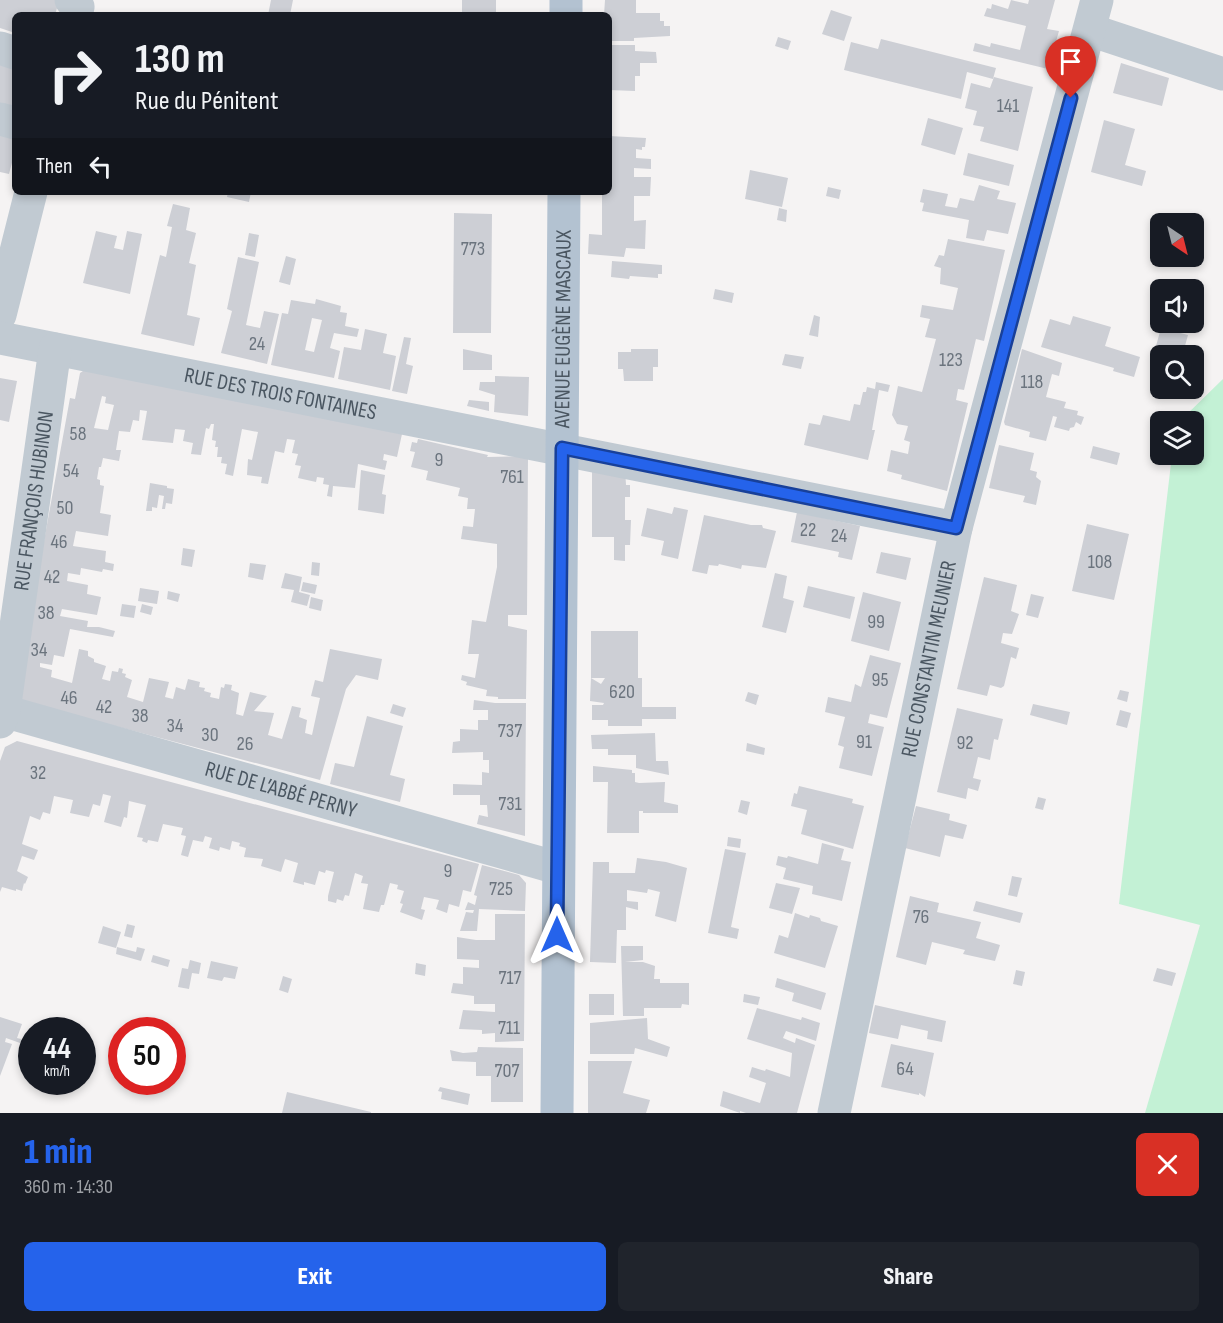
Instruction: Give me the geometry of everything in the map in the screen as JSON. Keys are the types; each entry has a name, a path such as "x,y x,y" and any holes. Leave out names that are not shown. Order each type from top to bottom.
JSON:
{"main road":[{"name":"AVENUE EUGÈNE MASCAUX","path":"557,1113 564,195"}],"street":[{"path":"71,0 78,7 77,12"},
{"path":"1094,15 1223,74"},
{"name":"RUE CONSTANTIN MEUNIER","path":"834,1113 956,528 1094,15"},
{"path":"0,315 30,195"},
{"name":"RUE DES TROIS FONTAINES","path":"0,338 956,528"},
{"name":"RUE FRANÇOIS HUBINON","path":"1,715 55,349"},
{"name":"RUE DE L’ABBÉ PERNY","path":"1,715 558,868"}],"green space":[{"path":"1223,379 1223,1113 1145,1113 1200,925 1119,904 1171,465 1204,465 1204,411 1190,411"}],"building":[{"path":"0,0 59,1 56,12 12,12 12,32 0,28"},
{"path":"271,0 293,0 291,12 269,12"},
{"path":"462,0 496,0 496,12 462,12"},
{"path":"605,0 636,0 636,13 660,13 660,21 664,21 664,26 670,26 670,36 634,38 634,41 612,41 612,12 604,12"},
{"path":"1011,0 1028,4 1029,0 1055,0 1047,29 1059,31 1048,69 973,51 975,43 990,47 991,43 1020,50 1026,26 984,16 987,8 991,9 992,4 1008,9"},
{"path":"831,10 852,17 844,41 822,34"},
{"path":"778,37 791,41 788,50 775,46"},
{"path":"881,39 996,68 993,79 967,72 961,99 844,70 851,42 878,49"},
{"path":"612,45 635,45 635,51 656,52 657,63 640,63 640,76 635,76 635,91 612,90"},
{"path":"0,59 12,62 12,107 0,104"},
{"path":"1121,63 1169,78 1162,106 1113,93"},
{"path":"994,77 1033,87 1018,151 980,141 984,127 973,125 977,111 965,108 971,83 990,88"},
{"path":"928,118 963,128 955,155 921,145"},
{"path":"1104,120 1135,129 1125,165 1146,171 1142,186 1091,172"},
{"path":"0,133 12,135 12,163 9,174 0,172"},
{"path":"612,136 646,138 645,147 642,147 642,150 636,149 636,158 651,159 651,169 634,168 634,177 651,177 650,196 634,196 634,221 646,220 645,249 626,248 624,257 588,254 589,234 602,235 602,195 612,195"},
{"path":"968,153 1014,165 1009,186 963,175"},
{"path":"750,170 788,178 782,207 745,199"},
{"path":"979,185 1000,191 997,199 1016,203 1008,234 987,230 984,241 966,238 969,220 922,211 924,203 920,202 923,189 948,194 945,206 957,208 960,198 974,201"},
{"path":"828,187 841,190 839,199 826,196"},
{"path":"227,195 250,195 249,202 227,197"},
{"path":"173,204 190,208 186,230 196,233 189,263 196,265 187,315 200,318 194,346 141,334 160,255 166,257 172,227 167,226"},
{"path":"779,208 787,210 786,222 777,220"},
{"path":"454,213 492,214 491,333 453,333"},
{"path":"96,231 117,236 114,248 123,250 127,231 142,234 130,294 83,283"},
{"path":"249,233 259,235 255,257 245,255"},
{"path":"948,239 1005,250 984,341 976,339 964,390 958,389 956,400 968,403 947,491 901,479 902,475 887,471 891,450 908,454 910,442 904,440 908,426 897,424 892,415 898,386 922,392 936,339 925,337 930,319 920,317 922,305 953,310 958,288 940,284 941,268 934,266 939,255 944,256"},
{"path":"286,256 296,259 290,285 279,282"},
{"path":"238,257 259,262 246,325 260,328 264,311 279,314 267,364 221,353 232,311 227,309"},
{"path":"612,261 662,265 662,274 658,274 658,278 611,277"},
{"path":"715,289 734,293 732,303 713,299"},
{"path":"316,299 341,306 340,312 347,313 345,326 359,329 357,337 334,333 330,348 340,351 334,378 271,365 282,313 288,314 291,300 315,304","holes":["312,318 322,320 314,352 305,350"]},
{"path":"814,315 820,317 818,337 809,335"},
{"path":"1073,316 1111,327 1105,346 1140,357 1134,377 1113,371 1114,368 1041,347 1050,319 1070,325"},
{"path":"365,329 387,334 383,353 396,356 390,390 338,379 344,347 361,350"},
{"path":"1160,333 1188,335 1185,345 1156,345"},
{"path":"404,337 411,338 406,364 413,366 407,394 392,391"},
{"path":"463,349 492,355 492,370 463,370"},
{"path":"631,349 658,349 658,367 653,367 653,381 624,381 623,369 618,369 618,352 631,352"},
{"path":"1022,349 1062,363 1059,376 1052,374 1046,397 1066,402 1064,408 1078,411 1077,415 1084,417 1081,425 1076,422 1069,431 1054,427 1057,417 1053,416 1046,441 1029,437 1030,432 1005,425"},
{"path":"785,354 804,357 801,369 782,365"},
{"path":"86,369 402,434 397,457 384,454 383,460 387,461 385,470 358,464 355,488 333,486 332,497 327,496 329,485 323,484 324,478 317,477 316,482 298,478 301,466 295,465 298,454 292,453 295,440 287,439 284,453 275,451 268,484 261,483 262,477 247,475 248,459 252,460 258,432 242,429 233,476 225,474 227,464 221,463 222,457 217,457 218,447 215,447 216,441 212,440 214,424 211,424 209,429 206,428 201,455 191,454 193,443 183,441 185,430 175,429 173,443 142,440 147,411 140,410 139,421 133,420 130,432 119,431 116,450 121,450 119,461 103,458 101,467 99,467 97,479 100,480 100,485 104,486 100,513 111,515 108,536 76,531 73,546 106,551 105,562 114,564 113,571 103,569 102,572 81,568 80,575 68,573 67,581 88,585 87,594 101,597 97,615 62,609 60,616 88,621 87,627 115,631 113,637 70,629 64,657 54,655 52,665 40,663 40,667 52,670 51,677 72,683 79,649 88,651 88,656 94,659 94,662 106,666 102,679 110,681 112,671 118,672 119,668 123,669 122,673 126,674 125,677 132,680 127,697 143,702 149,678 169,682 165,697 173,699 176,687 185,690 188,679 200,682 199,687 211,693 210,697 219,699 221,687 224,688 225,684 232,685 231,690 239,693 236,714 243,716 250,692 267,696 254,711 274,713 268,735 282,739 292,706 301,708 299,717 307,720 305,733 312,735 320,698 311,696 315,680 323,682 330,649 382,659 378,680 356,675 346,689 320,780 22,703 16,695 70,398 75,399 80,373","holes":["102,396 106,397 105,403 114,405 108,430 94,428"]},
{"path":"495,376 529,377 528,416 494,412 495,395 479,390 480,382 495,382"},
{"path":"0,378 17,381 9,422 0,420"},
{"path":"876,382 890,385 888,392 879,390 872,430 875,430 868,460 804,445 809,423 820,425 823,415 850,421 854,404 860,405 863,392 866,392 867,387 875,389"},
{"path":"469,400 489,402 489,411 467,406"},
{"path":"418,439 488,455 487,457 528,456 527,615 508,615 508,626 527,630 526,699 498,699 498,697 486,696 487,690 466,685 467,682 461,680 462,675 475,678 479,654 468,654 472,620 486,622 497,567 497,544 461,539 463,526 473,527 475,509 467,509 468,498 458,496 460,488 426,480 428,471 411,467 415,452 410,451 412,442 417,443"},
{"path":"999,445 1034,453 1030,470 1037,472 1036,477 1041,481 1036,505 1023,502 1025,496 989,488"},
{"path":"1093,446 1120,453 1117,465 1090,458"},
{"path":"592,469 625,469 626,485 630,485 630,497 625,497 625,520 631,520 630,545 625,545 625,561 614,560 614,537 592,537"},
{"path":"361,470 385,475 382,494 386,495 384,514 358,510"},
{"path":"150,483 174,489 172,504 166,503 165,509 162,509 164,496 159,495 157,508 152,507 152,511 146,511"},
{"path":"674,507 688,510 678,559 661,555 664,541 641,536 647,508 672,514"},
{"path":"797,512 860,526 852,560 838,557 839,552 791,542"},
{"path":"704,515 751,525 762,525 763,528 776,531 766,568 742,565 741,569 719,564 718,566 709,565 707,574 692,571"},
{"path":"1087,524 1129,534 1114,600 1072,591"},
{"path":"183,548 195,550 192,567 181,565"},
{"path":"881,552 911,558 906,580 876,573"},
{"path":"312,562 320,563 319,576 311,575"},
{"path":"250,563 266,565 263,580 248,577"},
{"path":"285,573 302,577 299,592 310,595 307,606 291,602 294,590 281,588"},
{"path":"775,573 787,576 783,598 794,601 786,633 762,627"},
{"path":"984,577 1017,585 1011,611 1019,614 1012,634 1003,633 1001,643 1019,648 1016,659 1011,657 1004,686 1001,688 990,685 987,696 957,689"},
{"path":"303,582 317,585 315,594 301,591"},
{"path":"808,586 855,597 850,619 803,607"},
{"path":"140,588 159,591 157,604 138,601"},
{"path":"168,591 180,594 178,602 167,599"},
{"path":"863,592 901,602 889,651 851,641"},
{"path":"1031,594 1044,597 1038,618 1026,615"},
{"path":"311,597 323,600 321,611 309,608"},
{"path":"122,604 136,606 134,618 120,616"},
{"path":"142,604 153,607 151,615 140,612"},
{"path":"591,631 638,631 638,678 642,678 642,707 676,707 676,719 642,719 642,726 608,726 608,720 592,720 592,705 603,705 604,703 590,701","holes":["591,678 605,678 601,684"]},
{"path":"870,655 901,663 887,718 870,714 868,723 884,727 872,776 839,768 844,747 838,745 845,717 825,712 828,697 851,702 855,684 861,687"},
{"path":"1120,690 1129,692 1127,702 1117,699"},
{"path":"748,692 759,695 756,705 745,701"},
{"path":"474,700 526,703 525,836 477,824 479,815 488,817 487,805 480,805 480,795 453,795 453,784 482,785 482,772 489,773 489,760 483,760 483,752 452,753 453,742 460,741 460,729 478,730 478,720 488,720 488,710 473,710"},
{"path":"393,704 406,708 403,717 390,713"},
{"path":"1033,704 1070,712 1067,725 1030,715"},
{"path":"957,708 1003,719 998,740 994,739 990,760 978,757 973,778 981,780 978,791 968,788 966,799 937,792"},
{"path":"1120,710 1131,713 1127,728 1116,725"},
{"path":"367,716 403,726 390,775 405,779 400,802 330,784 335,763 354,767"},
{"path":"655,733 656,761 668,761 669,775 636,768 636,755 608,755 608,749 592,749 591,735"},
{"path":"17,741 479,864 471,892 463,890 459,907 449,904 447,913 436,909 439,900 424,897 421,909 425,910 422,920 400,912 404,891 397,889 398,885 390,883 384,905 381,905 379,912 363,909 368,884 361,883 363,876 355,873 349,896 345,895 343,901 337,899 336,903 328,901 334,872 319,871 315,885 293,882 298,863 285,859 281,872 261,866 263,859 244,857 246,848 239,846 240,843 232,841 230,850 220,847 219,851 209,848 212,838 205,836 203,842 193,840 188,857 181,855 186,836 181,835 183,828 163,824 158,842 142,841 143,838 137,837 146,805 129,801 127,818 124,817 121,827 104,822 111,796 103,794 100,806 93,804 89,817 70,813 73,800 54,796 50,814 43,812 40,820 30,816 22,844 38,850 34,860 22,856 17,871 28,877 22,891 2,887 0,892 0,761 5,747"},
{"path":"747,743 765,748 764,755 746,751"},
{"path":"593,766 632,770 632,773 635,773 635,782 639,783 665,782 664,802 678,805 678,813 639,811 639,833 607,833 608,782 593,782"},
{"path":"799,786 853,799 852,803 864,806 853,849 801,834 807,810 791,806 794,793 797,794"},
{"path":"1038,797 1046,799 1043,810 1035,808"},
{"path":"741,800 750,802 747,815 738,812"},
{"path":"916,806 950,814 949,820 967,825 963,839 945,835 940,857 905,848"},
{"path":"728,837 741,839 740,848 727,846"},
{"path":"822,843 844,849 841,860 851,862 842,901 812,894 813,886 783,879 786,868 776,865 778,856 787,858 788,856 818,864"},
{"path":"725,849 746,853 731,927 739,929 737,939 708,933"},
{"path":"637,858 687,868 676,922 655,916 660,892 648,889 647,893 627,890 627,901 638,902 638,910 626,907 626,930 617,930 616,963 590,962 593,862 609,862 609,873 635,873"},
{"path":"482,865 519,875 526,883 525,911 479,909 477,931 460,931 466,912 473,913 474,910 465,910 468,902 475,905 477,896 474,895"},
{"path":"1012,876 1022,878 1017,897 1008,895"},
{"path":"776,883 800,888 792,914 769,908"},
{"path":"910,896 939,903 937,912 981,922 976,938 1000,945 995,961 963,954 965,950 932,942 926,965 896,957"},
{"path":"976,901 1023,913 1020,923 973,911"},
{"path":"795,913 809,918 810,915 820,918 821,921 838,926 825,968 774,953 779,935 788,938"},
{"path":"495,914 525,914 524,1041 495,1042 495,1033 482,1034 482,1030 459,1029 463,1010 495,1012 495,1004 474,1004 474,996 451,993 453,983 463,984 463,967 479,968 479,960 457,959 457,937 495,940"},
{"path":"127,924 135,926 132,938 124,936"},
{"path":"103,926 121,932 116,948 98,943"},
{"path":"621,946 643,946 643,960 625,962 643,962 655,966 654,979 660,979 660,983 689,983 689,1005 682,1004 681,1008 644,1008 644,1016 623,1016"},
{"path":"117,947 136,952 137,947 145,949 141,961 116,954"},
{"path":"153,955 170,960 168,967 151,962"},
{"path":"190,960 201,963 199,974 192,973 189,989 178,987 182,968 188,969"},
{"path":"211,961 238,967 235,979 224,977 222,981 207,978"},
{"path":"416,963 426,965 425,976 415,974"},
{"path":"1157,968 1176,973 1172,986 1153,981"},
{"path":"1016,970 1025,972 1022,986 1013,984"},
{"path":"283,976 292,979 288,993 279,990"},
{"path":"777,978 826,993 821,1010 792,1001 794,993 775,987"},
{"path":"589,994 614,994 614,1015 589,1015"},
{"path":"744,994 760,997 758,1005 743,1002"},
{"path":"875,1005 946,1021 942,1042 927,1039 928,1031 901,1025 898,1039 869,1033"},
{"path":"757,1008 820,1023 816,1041 786,1031 783,1038 795,1043 796,1038 815,1045 797,1113 740,1111 740,1113 720,1106 723,1091 760,1103 766,1083 749,1077 752,1067 790,1077 792,1053 747,1039"},
{"path":"0,1017 18,1023 18,1042 6,1038 5,1042 12,1044 0,1076"},
{"path":"647,1018 648,1039 670,1047 667,1057 635,1048 634,1054 590,1054 590,1023"},
{"path":"891,1044 934,1053 925,1097 919,1093 919,1095 881,1087"},
{"path":"478,1047 523,1048 523,1102 491,1102 491,1076 476,1076 476,1062 452,1061 450,1050 463,1053 477,1052"},
{"path":"588,1061 632,1061 623,1093 650,1100 646,1113 588,1113"},
{"path":"440,1087 470,1094 468,1105 441,1099 442,1092 438,1091"},
{"path":"287,1092 371,1112 371,1113 282,1113"}],"route":[{"path":"557,935 562,448 956,528 1071,98"}]}
